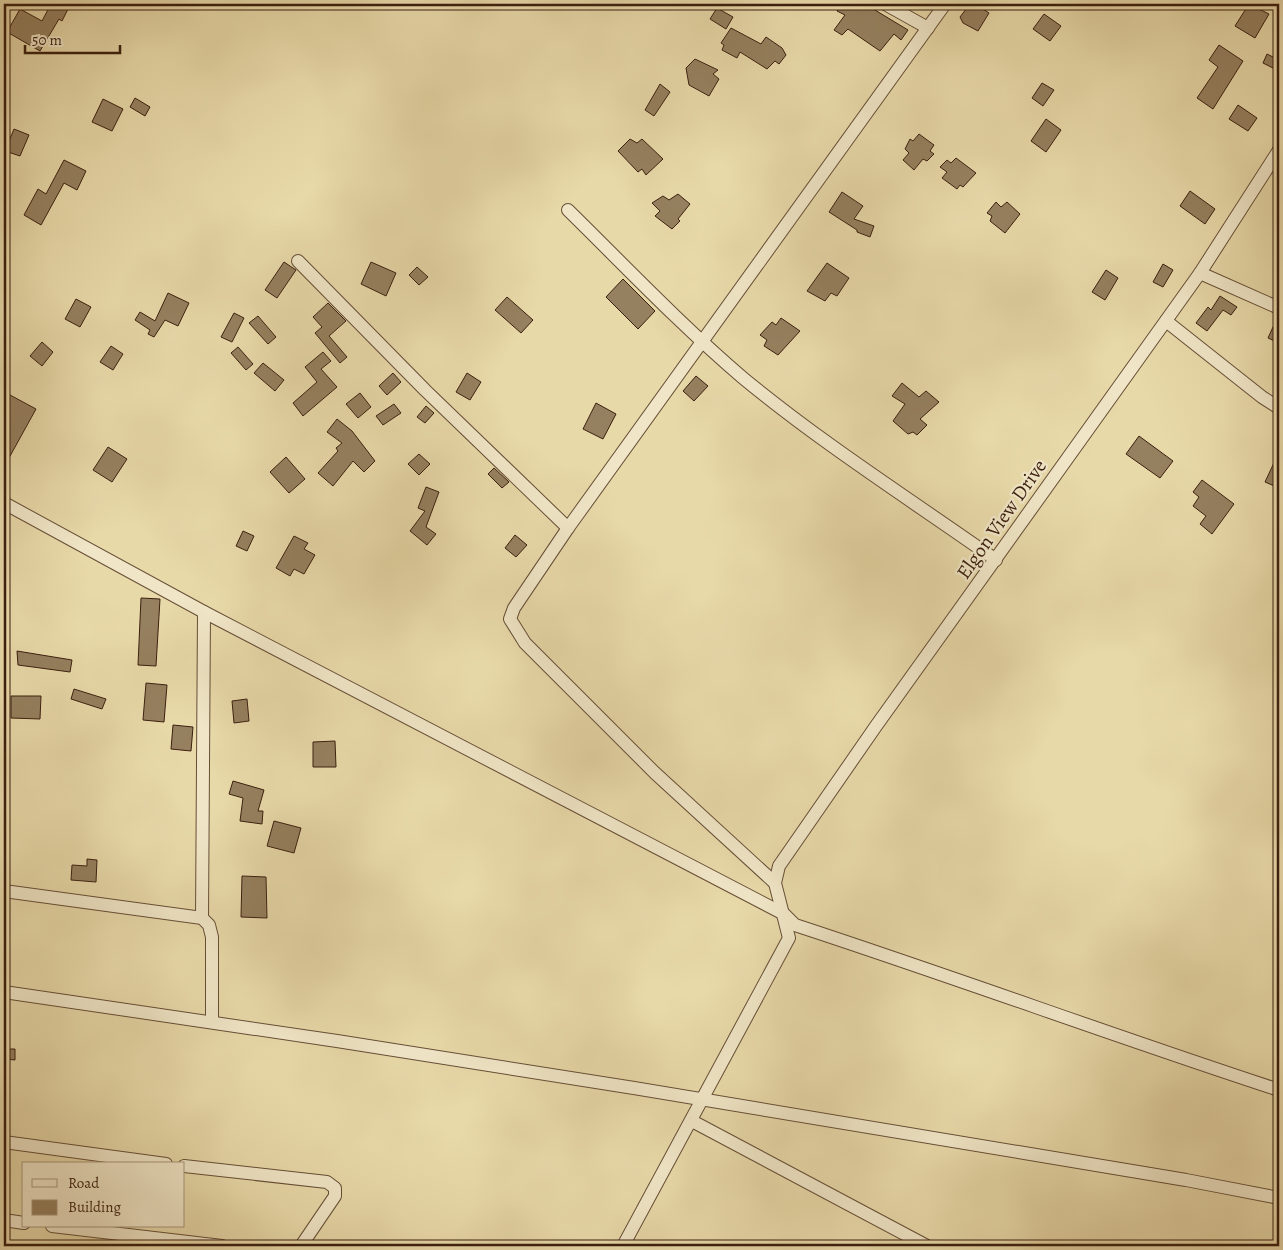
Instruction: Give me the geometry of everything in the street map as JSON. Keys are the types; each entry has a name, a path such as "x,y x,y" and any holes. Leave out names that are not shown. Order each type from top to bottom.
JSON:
{"street":[{"path":"885,4 928,28"},
{"path":"623,1246 704,1100 789,938 784,914 777,898 775,883 655,773 525,643 514,629 510,619 514,608 568,528 946,4"},
{"name":"Elgon View Drive","path":"775,883 779,866 876,726 1200,273 1279,150"},
{"path":"568,210 702,341 787,413 996,560"},
{"path":"298,262 425,390 568,528"},
{"path":"1200,273 1279,308"},
{"path":"1166,321 1262,397 1279,408"},
{"path":"4,503 204,612 784,914 794,925 974,984 1141,1044 1279,1090"},
{"path":"202,918 204,612"},
{"path":"4,891 202,918 209,925 212,937 212,1022"},
{"path":"4,992 212,1022 704,1100 1186,1180 1279,1198"},
{"path":"692,1121 927,1246"},
{"path":"4,1142 151,1162"},
{"path":"185,1166 332,1184 335,1188 335,1196 301,1246"},
{"path":"4,1220 22,1223"},
{"path":"69,1228 222,1246"}],"building":[{"path":"51,4 59,4 68,9 62,21 59,19 40,51 7,32 20,9 42,21"},
{"path":"841,4 865,4 908,30 901,40 894,34 880,51 848,29 842,35 834,30 845,15 837,11"},
{"path":"970,4 976,4 989,13 978,31 963,23 960,17"},
{"path":"1249,4 1269,14 1255,38 1235,26"},
{"path":"717,8 733,17 726,29 710,19"},
{"path":"1044,14 1061,26 1050,41 1033,29"},
{"path":"731,28 761,44 766,37 782,48 786,55 779,64 775,61 767,69 740,52 737,58 722,50 724,45 721,43"},
{"path":"1219,45 1243,61 1213,109 1197,98 1218,67 1209,60"},
{"path":"1267,54 1279,60 1279,71 1263,63"},
{"path":"695,59 718,70 713,74 719,79 709,96 689,85 686,68"},
{"path":"1042,83 1054,90 1043,106 1032,98"},
{"path":"660,84 670,92 654,116 645,110"},
{"path":"135,98 150,107 145,116 130,107"},
{"path":"103,99 123,109 112,131 92,122"},
{"path":"1238,105 1257,118 1248,131 1229,119"},
{"path":"1046,119 1061,130 1046,152 1031,141"},
{"path":"14,129 29,135 20,156 5,151"},
{"path":"919,134 934,145 930,151 934,154 927,161 923,159 914,170 903,160 909,153 905,149 910,139 913,141"},
{"path":"630,139 637,143 642,139 663,159 646,175 642,169 638,172 618,151"},
{"path":"956,158 976,173 963,187 960,185 957,189 942,178 947,172 940,167 947,160 951,163"},
{"path":"64,160 86,171 77,190 64,183 41,225 24,215 38,189 46,194"},
{"path":"1190,191 1215,209 1205,224 1180,206"},
{"path":"842,192 863,206 854,219 874,226 870,237 857,232 857,230 829,212"},
{"path":"678,194 690,204 678,219 680,221 672,229 655,216 660,211 652,203 663,196 669,200"},
{"path":"996,202 1001,207 1007,202 1020,214 1005,233 990,221 992,216 987,213"},
{"path":"284,262 296,270 277,298 265,290"},
{"path":"371,262 396,273 386,296 361,284"},
{"path":"827,263 849,278 837,296 831,293 825,301 807,291"},
{"path":"1163,264 1173,270 1163,287 1153,282"},
{"path":"417,267 428,277 419,285 409,275"},
{"path":"1106,270 1118,278 1105,300 1092,292"},
{"path":"623,279 655,311 638,329 606,297"},
{"path":"168,293 189,303 178,326 165,320 154,337 148,334 150,330 135,320 140,312 155,321"},
{"path":"1220,296 1237,307 1231,315 1223,310 1207,331 1196,323 1208,307 1211,310"},
{"path":"507,297 533,320 521,333 495,310"},
{"path":"76,299 91,307 80,327 65,319"},
{"path":"328,303 346,321 329,336 347,357 340,363 315,333 322,327 313,317"},
{"path":"234,313 244,318 232,342 221,337"},
{"path":"258,316 276,337 268,344 249,323"},
{"path":"1279,316 1279,343 1268,338"},
{"path":"781,318 800,331 778,355 764,346 767,340 760,335 772,322 776,325"},
{"path":"42,342 53,352 42,366 30,356"},
{"path":"111,346 123,354 113,370 100,362"},
{"path":"238,347 253,364 246,370 231,353"},
{"path":"323,352 331,361 321,369 337,387 303,416 293,403 317,382 305,367"},
{"path":"263,363 284,380 275,391 254,373"},
{"path":"393,373 401,382 387,395 379,386"},
{"path":"467,373 481,382 470,400 456,392"},
{"path":"696,376 708,386 694,401 683,391"},
{"path":"902,383 919,397 926,391 939,402 920,419 927,425 917,435 913,432 908,434 893,421 905,404 892,396"},
{"path":"360,393 371,407 358,418 346,404"},
{"path":"10,395 36,409 4,467 4,405"},
{"path":"596,403 616,414 603,439 583,429"},
{"path":"394,404 401,413 383,425 376,416"},
{"path":"426,406 434,413 425,423 417,417"},
{"path":"337,419 352,431 375,461 364,472 353,461 333,486 318,473 338,451 336,448 342,443 327,432"},
{"path":"1139,436 1173,461 1160,478 1126,454"},
{"path":"108,447 127,459 112,482 93,470"},
{"path":"1279,452 1279,488 1265,482"},
{"path":"419,454 430,464 419,475 408,464"},
{"path":"286,457 305,479 289,493 270,472"},
{"path":"494,468 509,482 502,488 488,474"},
{"path":"1202,480 1234,504 1212,534 1200,524 1206,516 1193,506 1199,497 1193,492"},
{"path":"426,487 439,492 426,527 436,534 427,545 410,531 425,511 418,508"},
{"path":"243,531 254,536 247,551 236,546"},
{"path":"515,535 527,545 516,557 505,548"},
{"path":"294,536 308,543 304,549 315,555 304,574 294,569 290,576 276,568"},
{"path":"141,598 160,599 156,666 138,665"},
{"path":"17,651 72,660 70,672 18,665"},
{"path":"146,683 167,685 164,722 143,720"},
{"path":"74,689 106,699 102,709 71,699"},
{"path":"11,696 41,696 40,719 11,718"},
{"path":"247,699 249,721 234,723 232,701"},
{"path":"173,725 193,727 191,751 171,749"},
{"path":"335,741 336,767 313,767 313,742"},
{"path":"233,781 264,790 258,811 263,811 262,824 240,821 243,798 229,794"},
{"path":"274,821 301,828 294,853 267,846"},
{"path":"87,859 97,860 96,882 71,880 72,865 87,866"},
{"path":"242,876 266,877 267,918 241,917"},
{"path":"5,1049 15,1049 15,1060 5,1059"}]}
